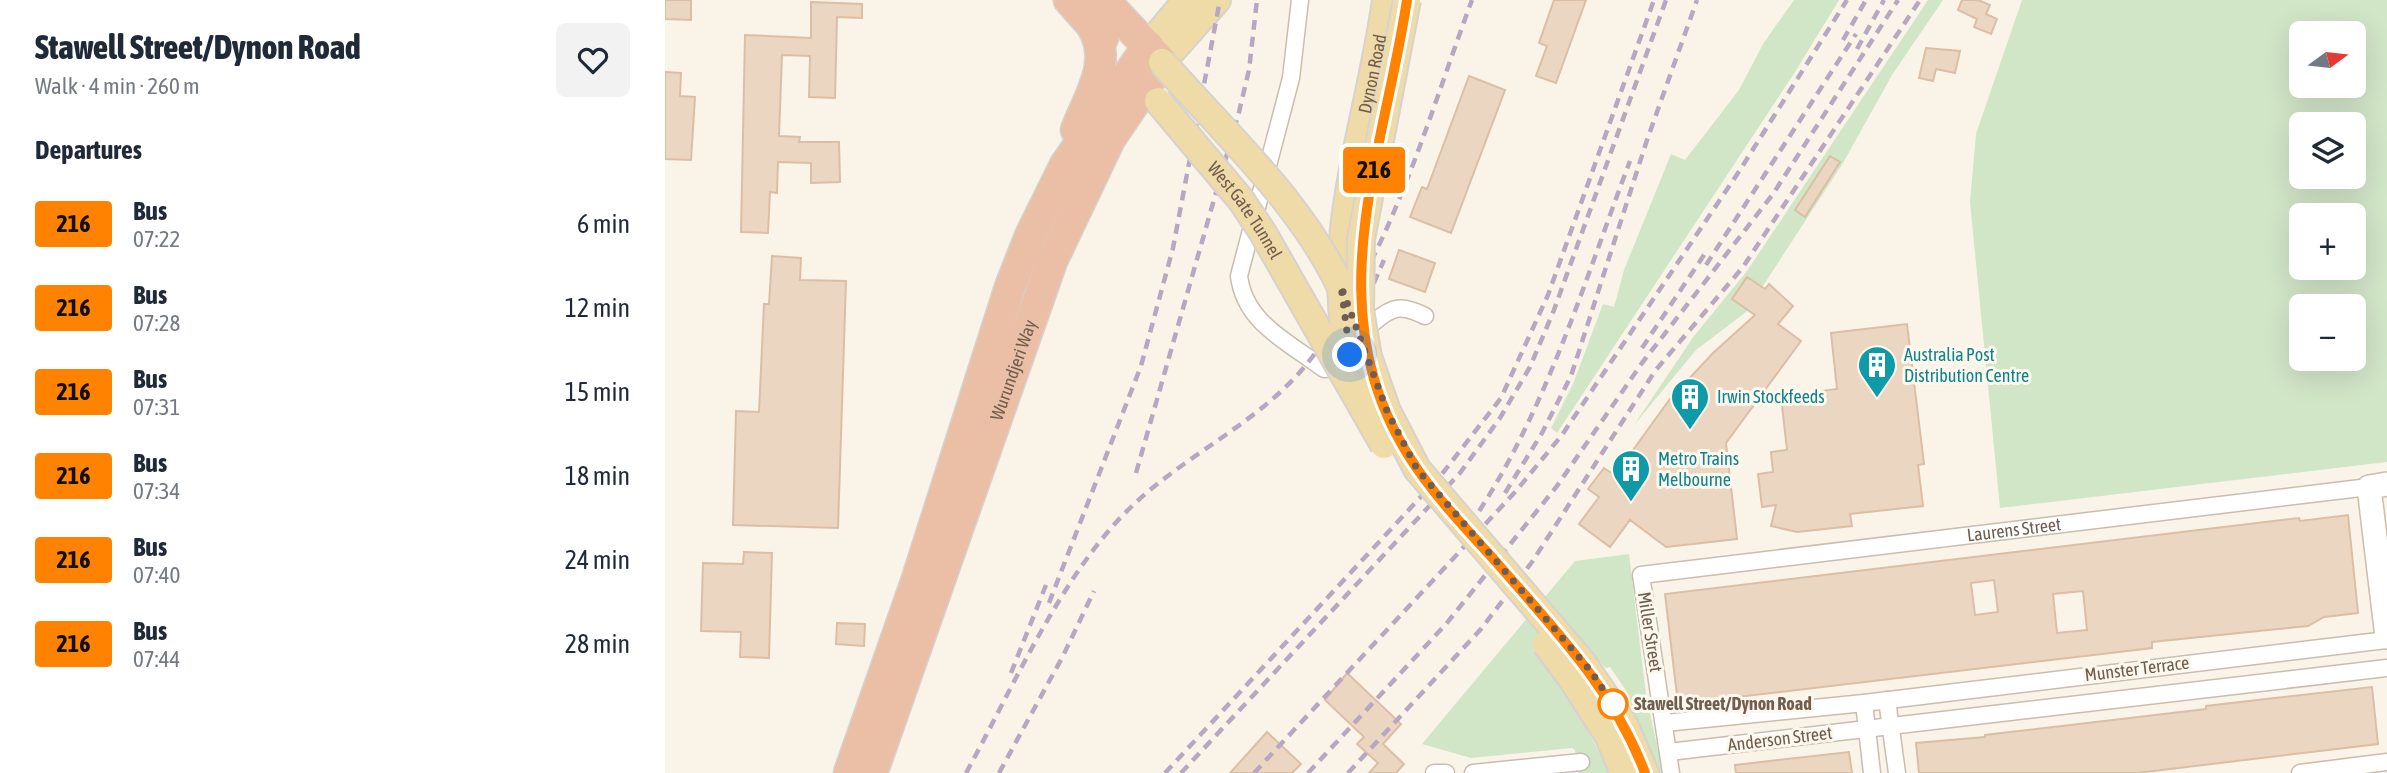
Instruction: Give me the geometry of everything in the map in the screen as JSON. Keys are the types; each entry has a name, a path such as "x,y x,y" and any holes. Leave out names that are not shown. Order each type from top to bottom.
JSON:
{"highway":[{"name":"West Gate Tunnel","path":"1069,0 1097,12 1147,66"},
{"path":"1056,179 1102,60 1097,12"},
{"name":"Wurundjeri Way","path":"849,773 916,582 1010,287 1056,179 1147,66"},
{"name":"Wurundjeri Way","path":"871,773 1052,261 1147,66"}],"main road":[{"name":"Wurundjeri Way","path":"1147,66 1187,0"},
{"name":"Wurundjeri Way","path":"1147,66 1217,0"},
{"name":"Dynon Road","path":"1386,0 1375,73 1345,216 1341,286 1350,355 1366,407 1384,445 1408,484 1437,522 1523,616 1619,714 1645,773"},
{"name":"Dynon Road","path":"1408,0 1363,226 1360,310 1368,358 1387,411 1417,469 1578,671 1624,773"},
{"name":"West Gate Tunnel","path":"1147,66 1285,202 1312,237 1341,286 1368,358"},
{"name":"West Gate Tunnel","path":"1147,66 1258,224 1289,274 1384,445"}],"street":[{"path":"1300,0 1291,78 1239,276 1244,300 1259,321 1324,369 1335,368"},
{"path":"1373,323 1395,307 1410,308 1425,316"},
{"path":"2378,486 2387,639"},
{"name":"Laurens Street","path":"1641,575 2378,486"},
{"name":"Miller Street","path":"1641,575 1671,773"},
{"name":"Munster Terrace","path":"1887,700 2387,639"},
{"path":"2352,642 2355,671"},
{"name":"Munster Terrace","path":"1891,727 2387,668"},
{"path":"2024,683 2028,711"},
{"path":"1924,695 1927,722"},
{"path":"1887,700 1897,773"},
{"name":"Anderson Street","path":"1665,723 1887,700"},
{"path":"1864,703 1872,773"},
{"path":"1718,718 1721,747"},
{"name":"Anderson Street","path":"1669,752 1891,727"},
{"path":"1473,773 1581,762"},
{"path":"2300,773 2387,762"}],"green space":[{"path":"1794,0 1839,0 1795,72 1557,433 1551,428 1573,384 1603,304 1614,307 1624,270 1671,154 1685,160 1739,90 1763,44"},
{"path":"1928,0 1943,0 1892,75 1843,163 1746,312 1696,350 1634,425 1694,336 1747,271"},
{"path":"2022,0 2387,0 2387,462 2000,508 1970,202 1976,134"},
{"path":"1629,554 1646,695 1663,773 1653,773 1634,723 1629,695 1610,667 1606,668 1593,655 1565,690 1611,773 1578,773 1575,750 1572,748 1471,758 1422,744 1575,561"}],"building":[{"path":"665,0 691,0 691,20 665,19"},
{"path":"1554,0 1586,0 1556,83 1536,76 1547,46 1539,43"},
{"path":"1962,0 1978,0 1990,5 1986,14 1997,19 1991,34 1974,27 1977,19 1958,10"},
{"path":"811,2 862,4 862,18 837,17 835,98 809,97 810,56 782,55 779,136 800,137 799,142 839,142 840,182 811,183 811,163 778,162 777,193 770,192 768,233 741,232 745,35 811,38"},
{"path":"1926,48 1960,51 1955,73 1936,69 1933,81 1919,78"},
{"path":"665,72 681,73 680,96 695,97 691,160 665,159"},
{"path":"1469,76 1505,90 1451,233 1410,217 1422,187 1427,189"},
{"path":"1830,156 1840,162 1805,217 1795,210"},
{"path":"1399,250 1435,263 1425,292 1389,279"},
{"path":"772,256 801,258 800,280 846,281 838,528 733,525 736,411 759,412 764,304 769,304"},
{"path":"1747,277 1765,289 1769,284 1793,306 1778,324 1801,341 1726,443 1737,539 1666,547 1630,520 1610,547 1579,524 1599,497 1588,489 1604,468 1613,474 1620,468 1670,399 1713,353 1755,315 1732,299"},
{"path":"1907,324 1924,464 1918,465 1923,506 1850,514 1852,526 1797,532 1771,526 1776,505 1762,507 1758,474 1773,472 1771,452 1787,450 1781,396 1837,389 1831,333"},
{"path":"2348,515 2358,613 2324,617 2308,626 2152,642 2152,648 1678,704 1665,594 2299,518 2300,521","holes":["1994,580 1998,612 1975,615 1971,583","2083,591 2087,630 2057,633 2053,594"]},
{"path":"744,552 772,553 769,658 740,657 741,632 701,631 703,563 743,564"},
{"path":"837,623 865,624 864,646 836,644"},
{"path":"1347,673 1401,724 1383,744 1404,764 1396,773 1369,773 1378,763 1357,744 1364,737 1325,700"},
{"path":"2372,687 2378,744 2137,773 1919,773 1916,743 1985,737 2206,709 2206,706"},
{"path":"1267,732 1301,764 1292,773 1230,773"},
{"path":"1849,752 1852,773 1736,773 1735,765"}],"railway":[{"path":"1049,603 1141,366 1173,248 1220,0"},
{"path":"1136,473 1239,112 1249,70 1257,0"},
{"path":"966,773 1060,599 1105,535 1152,488 1249,418 1294,379 1341,316 1386,230 1423,138 1472,0"},
{"path":"1165,773 1442,474 1501,398 1548,295 1654,0"},
{"path":"1181,773 1460,473 1500,418 1530,367 1554,310 1666,0"},
{"path":"1505,493 1542,433 1571,376 1647,140 1697,0"},
{"path":"1254,773 1516,491 1562,435 1740,170 1847,0"},
{"path":"1843,40 1866,0"},
{"path":"1857,49 1884,0"},
{"path":"1308,773 1446,624 1557,486 1642,363 1773,194 1898,0"},
{"path":"1348,773 1481,629 1532,562 1655,371 1743,267 1920,0"},
{"path":"1706,265 1856,34"},
{"path":"1460,539 1489,496 1537,404 1630,161"},
{"path":"1642,348 1706,252"},
{"path":"1354,311 1373,285 1384,260"},
{"path":"1011,673 1046,585"},
{"path":"999,773 1063,656 1094,591"}],"bus line":[{"name":"216","path":"1407,0 1363,226 1360,310 1368,358 1387,411 1417,469 1590,670 1624,724 1645,773"}],"place":[{"name":"Australia Post Distribution Centre","path":"1877,399"},
{"name":"Irwin Stockfeeds","path":"1690,431"},
{"name":"Metro Trains Melbourne","path":"1631,503"},
{"name":"Stawell Street/Dynon Road","path":"1613,704"}],"route":[{"path":"1350,355 1343,320 1341,286 1387,411 1417,469 1590,670 1613,704"}]}
